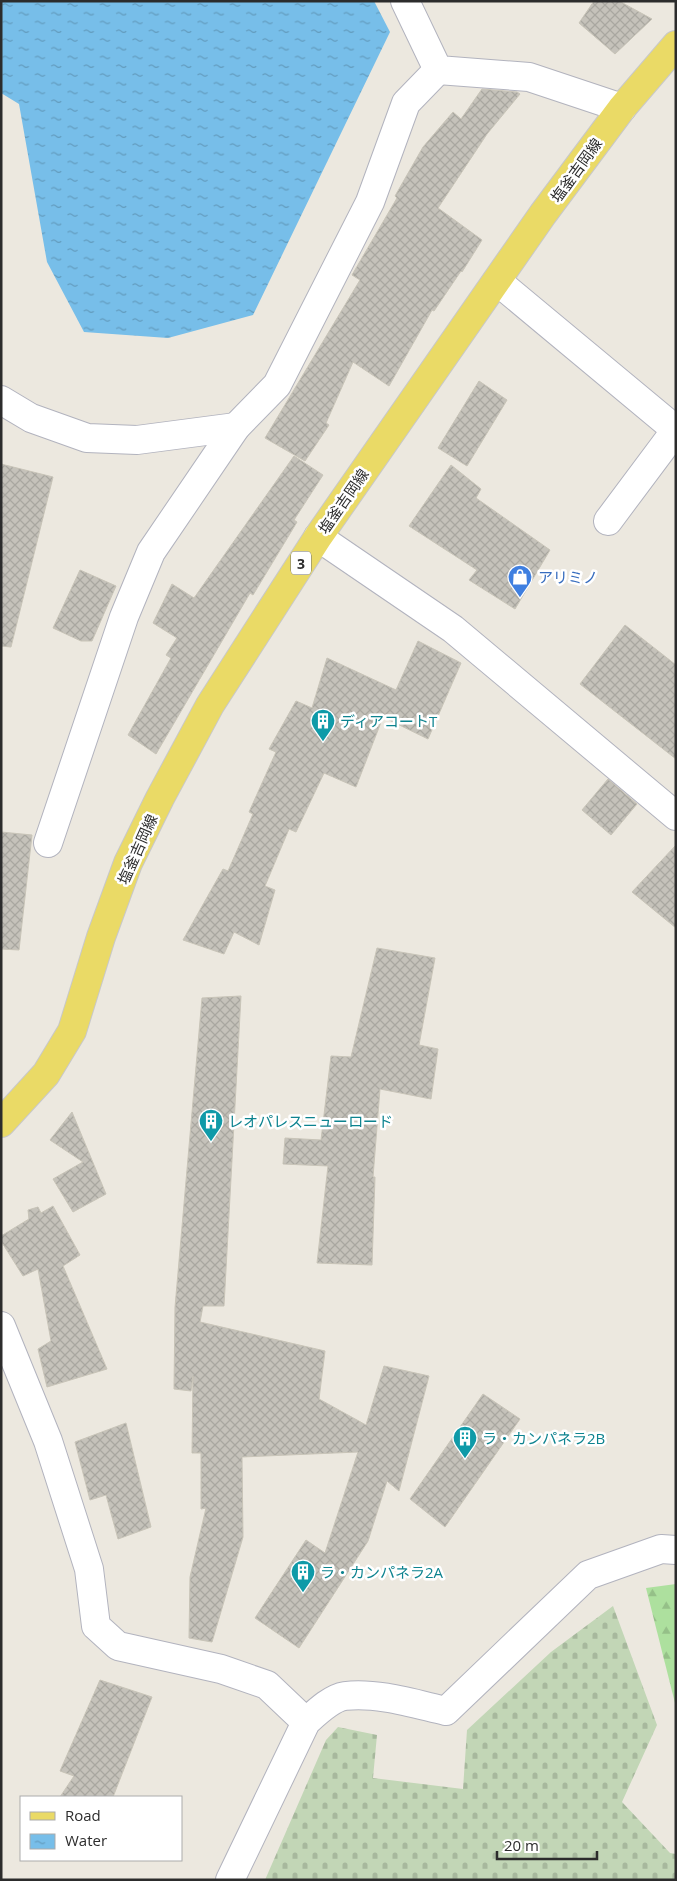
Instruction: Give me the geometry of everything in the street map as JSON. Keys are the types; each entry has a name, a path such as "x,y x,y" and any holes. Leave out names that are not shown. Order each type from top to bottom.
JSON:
{"main road":[{"name":"塩釜吉岡線","path":"1,1123 46,1074 72,1031 111,909 128,863 210,704 318,537 496,281 622,108 676,45"}],"street":[{"path":"405,1 438,70"},
{"path":"438,70 528,77 622,108"},
{"path":"48,842 124,617 151,552 236,427 277,385 370,202 406,103 438,70"},
{"path":"496,281 676,430 608,521"},
{"path":"1,400 31,418 87,438 137,440 236,427"},
{"path":"318,537 452,629 676,816"},
{"path":"1,1326 48,1440 89,1569 96,1626 118,1646 222,1668 267,1685 306,1722"},
{"path":"230,1880 306,1722 322,1708 344,1696 390,1698 446,1711 588,1575 660,1550 676,1550"}],"green space":[{"path":"676,1584 676,1707 646,1588"},
{"path":"613,1606 657,1725 622,1802 670,1853 676,1854 676,1880 265,1880 326,1740 338,1727 377,1735 373,1778 463,1789 467,1730 551,1652"}],"water":[{"path":"1,1 374,1 390,32 253,315 168,338 84,332 47,262 19,104 1,93"}],"building":[{"path":"594,1 619,1 652,19 615,54 579,23"},
{"path":"482,89 517,92 520,94 487,134 438,208 482,240 462,272 434,311 432,310 389,386 353,362 326,423 329,425 305,461 265,438 360,280 352,275 397,198 395,196 423,147 453,112 461,119"},
{"path":"479,381 507,400 467,466 438,448"},
{"path":"294,456 323,475 294,520 297,522 253,595 250,593 156,754 128,735 171,658 166,655 177,638 153,623 172,584 194,598"},
{"path":"1,464 53,477 11,647 1,646"},
{"path":"451,465 481,489 476,498 550,550 515,609 469,580 477,570 409,526"},
{"path":"80,570 116,586 92,641 81,641 53,628"},
{"path":"625,625 676,665 676,759 580,684"},
{"path":"418,641 461,663 428,739 383,717 356,787 324,773 296,832 289,829 265,886 275,890 259,945 234,932 224,954 183,940 223,869 228,871 253,814 249,812 276,752 269,749 296,701 312,708 327,658 396,690"},
{"path":"608,779 637,804 611,835 582,810"},
{"path":"1,832 32,835 19,950 1,949"},
{"path":"676,845 676,928 632,892"},
{"path":"377,948 435,958 419,1045 438,1049 431,1099 380,1089 373,1177 375,1177 372,1265 317,1263 328,1166 283,1164 285,1138 321,1140 331,1056 351,1057"},
{"path":"241,996 224,1306 203,1306 200,1322 325,1351 319,1399 366,1425 384,1366 429,1376 399,1491 387,1481 368,1541 299,1648 255,1618 306,1540 325,1553 358,1452 242,1457 243,1537 212,1642 189,1638 190,1577 206,1508 201,1509 201,1453 192,1453 193,1376 191,1391 174,1389 175,1307 202,998"},
{"path":"72,1112 106,1194 73,1212 53,1179 83,1162 50,1140"},
{"path":"53,1206 80,1255 63,1266 107,1369 47,1387 38,1349 51,1341 38,1269 23,1276 1,1241 1,1236 29,1219 28,1210 38,1207 41,1213"},
{"name":"ラ・カンパネラ2B","path":"483,1394 520,1419 445,1527 410,1499"},
{"path":"126,1423 151,1527 118,1539 106,1495 90,1500 75,1442"},
{"path":"100,1680 152,1697 113,1796 61,1796 74,1776 60,1771"}],"place":[{"name":"アリミノ","path":"520,598"},
{"name":"ディアコートT","path":"323,742"},
{"name":"レオパレスニューロード","path":"211,1142"},
{"name":"ラ・カンパネラ2B","path":"465,1459"},
{"name":"ラ・カンパネラ2A","path":"303,1593"}]}
